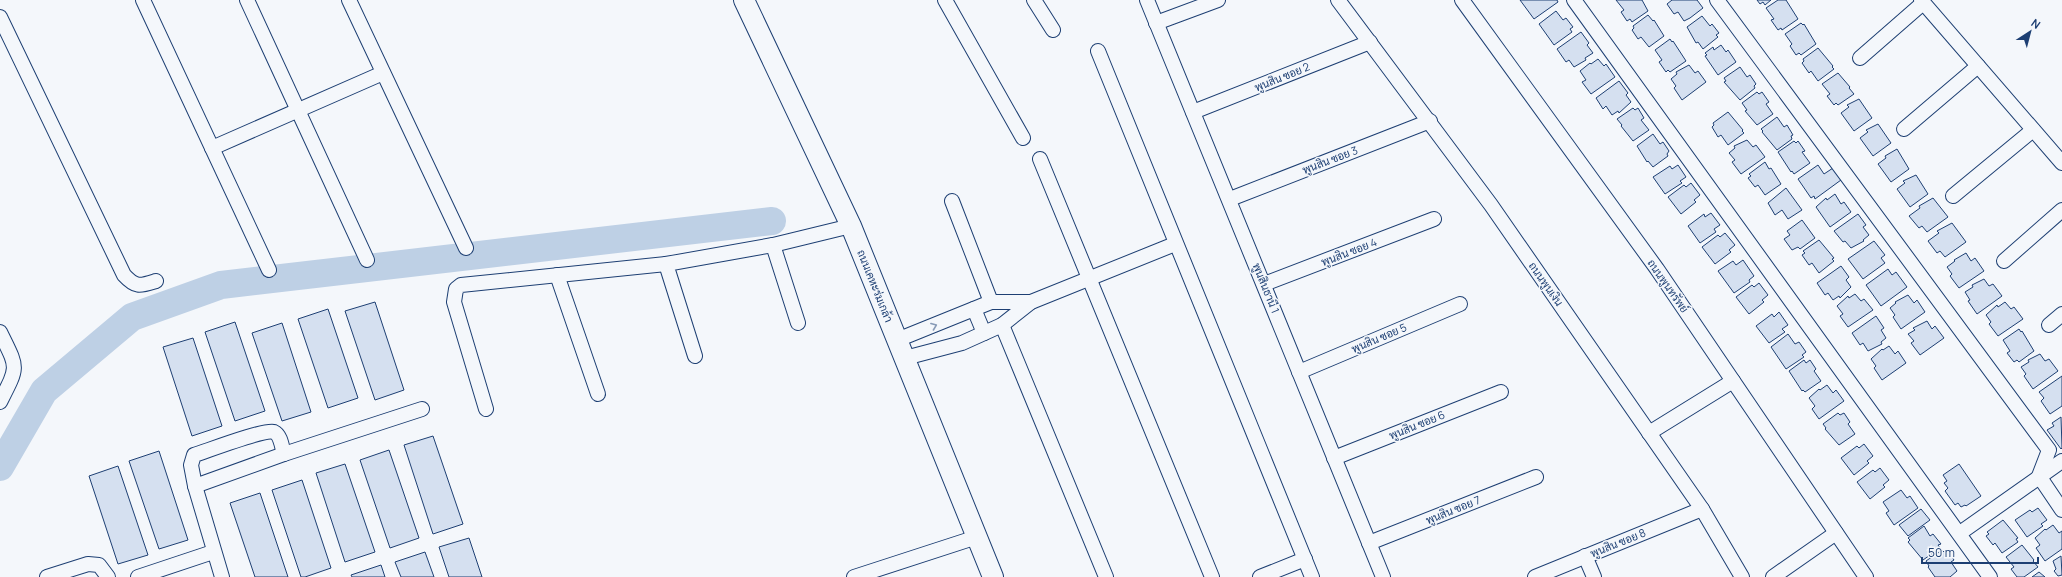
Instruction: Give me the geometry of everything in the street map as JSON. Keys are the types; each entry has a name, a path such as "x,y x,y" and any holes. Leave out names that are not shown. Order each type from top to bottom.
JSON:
{"street":[{"path":"143,0 269,270"},
{"path":"247,0 367,260"},
{"path":"349,0 466,248"},
{"name":"ถนนเคหะร่มเกล้า","path":"744,0 851,226 993,577"},
{"path":"945,0 1023,138"},
{"path":"1034,0 1053,30"},
{"name":"พูนสินธานี 1","path":"1147,0 1383,577"},
{"path":"1156,23 1218,0"},
{"name":"ถนนพูนเงิน","path":"1338,0 1492,205 1702,509 1742,577"},
{"name":"ถนนพูนทรัพย์","path":"1462,0 1656,269 1866,577"},
{"path":"1574,0 1960,533 1990,577"},
{"path":"1717,0 2049,450 2039,476"},
{"path":"1860,58 1922,1 2062,162"},
{"path":"0,18 124,275 131,283 139,286 156,282"},
{"name":"พูนสิน ซอย 2","path":"1193,112 1370,42"},
{"path":"1098,51 1175,244 1312,577"},
{"path":"1904,129 1978,66"},
{"path":"212,148 383,73"},
{"name":"พูนสิน ซอย 3","path":"1230,200 1430,121"},
{"path":"1953,196 2034,130"},
{"path":"1040,159 1212,577"},
{"path":"952,201 991,302"},
{"path":"2004,261 2062,210"},
{"name":"พูนสิน ซอย 4","path":"1264,284 1434,219"},
{"path":"486,409 454,302 456,289 465,284 666,264 773,245 851,226"},
{"path":"905,358 962,343 1002,325 1031,302 1175,244"},
{"path":"773,245 798,323"},
{"path":"666,264 695,356"},
{"path":"557,275 598,394"},
{"path":"897,340 991,302 1031,302"},
{"name":"พูนสิน ซอย 5","path":"1298,372 1460,304"},
{"path":"974,309 984,333"},
{"path":"2049,325 2062,314"},
{"path":"1002,325 1106,577"},
{"path":"0,332 16,365 0,402"},
{"path":"1649,432 1733,381"},
{"name":"พูนสิน ซอย 6","path":"1334,458 1501,392"},
{"path":"195,486 284,454 422,409"},
{"path":"222,577 213,552 195,486 191,465 194,455 235,441 270,432 279,436 284,454"},
{"path":"1960,533 2062,461"},
{"path":"2039,476 2062,510"},
{"name":"พูนสิน ซอย 7","path":"1369,543 1536,477"},
{"name":"พูนสิน ซอย 8","path":"1535,577 1702,509"},
{"path":"1773,577 1836,533"},
{"path":"854,577 977,537"},
{"path":"138,577 213,552"},
{"path":"1585,556 1594,577"},
{"path":"1260,577 1305,559"},
{"path":"47,577 88,564 99,565 108,577"}],"building":[{"path":"1520,0 1557,0 1558,2 1534,19"},
{"path":"1616,0 1642,0 1648,11 1632,22 1630,19 1627,21 1621,12 1624,10"},
{"path":"1672,0 1697,0 1703,8 1684,21 1678,12 1674,14 1667,4"},
{"path":"1757,0 1771,0 1765,5 1763,2 1760,4"},
{"path":"1778,0 1786,0 1798,19 1782,30 1781,28 1778,30 1771,20 1774,19 1766,8"},
{"path":"1556,11 1563,20 1566,18 1573,27 1570,29 1572,32 1554,45 1539,24"},
{"path":"1648,15 1653,21 1654,20 1664,36 1649,47 1641,37 1638,39 1632,30 1634,28 1633,26"},
{"path":"1702,16 1710,26 1712,24 1719,33 1716,35 1718,37 1703,49 1698,42 1696,43 1687,27"},
{"path":"1801,23 1803,25 1804,24 1816,44 1801,55 1799,53 1796,55 1790,46 1792,44 1785,34"},
{"path":"1581,32 1589,43 1587,45 1593,53 1585,58 1586,60 1574,67 1569,60 1566,62 1557,49"},
{"path":"1670,39 1672,42 1673,41 1686,61 1670,72 1668,70 1666,72 1659,62 1662,60 1655,50"},
{"path":"1721,45 1726,52 1728,50 1736,62 1718,75 1705,56 1707,55 1705,53 1713,47 1714,50"},
{"path":"1818,48 1834,69 1818,81 1811,71 1809,73 1802,63 1804,61 1803,59"},
{"path":"1598,59 1604,66 1606,64 1615,77 1591,94 1582,82 1586,80 1580,71"},
{"path":"1689,65 1695,73 1698,71 1706,82 1682,100 1674,88 1676,86 1671,79 1677,74 1676,72"},
{"path":"1740,67 1747,77 1750,75 1756,84 1754,86 1755,88 1740,100 1724,82 1726,81 1724,78"},
{"path":"1838,73 1854,94 1838,105 1836,103 1834,105 1827,96 1830,94 1822,84"},
{"path":"1619,81 1628,93 1626,95 1631,102 1619,113 1618,111 1612,115 1606,106 1603,109 1596,98"},
{"path":"1757,92 1759,94 1762,92 1769,102 1766,104 1773,114 1757,125 1745,111 1747,110 1742,103"},
{"path":"1859,99 1872,118 1854,131 1841,113 1849,107 1847,105"},
{"path":"1633,108 1635,110 1638,108 1644,118 1641,120 1649,130 1633,141 1617,119"},
{"path":"1728,112 1744,133 1728,145 1721,135 1718,137 1712,127 1714,125 1713,123"},
{"path":"1777,117 1784,127 1787,125 1793,135 1791,136 1792,139 1777,150 1761,129"},
{"path":"1878,124 1891,143 1873,156 1860,138 1868,132 1866,130"},
{"path":"1653,134 1660,144 1663,142 1669,151 1667,154 1668,156 1653,167 1648,161 1647,162 1637,146"},
{"path":"1747,140 1753,147 1756,145 1765,157 1741,174 1732,162 1735,160 1729,153 1735,148 1734,146"},
{"path":"1794,141 1796,143 1798,141 1805,151 1802,152 1810,163 1794,174 1792,171 1791,172 1778,152"},
{"path":"1897,149 1909,169 1891,182 1878,164 1886,158 1885,156"},
{"path":"1765,162 1769,169 1771,168 1781,184 1765,195 1758,185 1755,187 1748,178 1751,176 1749,174"},
{"path":"1678,165 1686,177 1680,181 1682,183 1665,194 1653,177 1670,166 1672,169"},
{"path":"1818,165 1824,174 1833,168 1841,180 1815,199 1814,196 1811,198 1798,179"},
{"path":"1916,175 1928,194 1910,207 1897,189 1905,183 1903,181"},
{"path":"1691,183 1700,195 1694,200 1696,202 1681,214 1668,197 1684,185 1686,187"},
{"path":"1786,188 1802,210 1788,219 1782,210 1775,215 1768,203"},
{"path":"1835,194 1841,204 1844,202 1851,212 1830,227 1816,207 1826,198 1827,200"},
{"path":"1933,198 1948,217 1927,232 1922,226 1919,228 1909,216 1920,208 1919,206"},
{"path":"1711,213 1720,225 1714,229 1716,232 1700,243 1688,226 1704,214 1705,217"},
{"path":"1858,214 1866,225 1863,227 1869,235 1863,240 1864,241 1851,248 1845,241 1843,242 1834,231"},
{"path":"1802,220 1815,238 1800,249 1798,247 1792,250 1784,239 1790,235 1787,231"},
{"path":"1952,223 1966,242 1945,257 1940,251 1937,253 1928,241 1939,233 1937,231"},
{"path":"1725,233 1735,245 1729,250 1731,252 1715,264 1702,247 1718,235 1720,237"},
{"path":"1819,240 1834,258 1832,259 1834,261 1819,273 1812,263 1809,265 1802,255 1805,253 1803,251"},
{"path":"1874,241 1885,255 1881,258 1885,263 1863,279 1848,259"},
{"path":"1966,253 1971,261 1975,258 1984,271 1959,288 1950,276 1952,274 1947,267 1955,261 1954,260"},
{"path":"1743,260 1754,276 1749,280 1750,282 1734,293 1718,271 1733,261 1736,265"},
{"path":"1841,266 1849,277 1846,280 1851,287 1840,298 1839,296 1833,300 1828,293 1825,295 1817,283"},
{"path":"1888,269 1892,275 1896,272 1907,287 1881,306 1866,285"},
{"path":"1984,279 1989,286 1993,284 2002,296 1977,314 1968,301 1970,300 1965,292 1973,287 1972,285"},
{"path":"1759,283 1768,295 1762,300 1764,302 1749,314 1736,297 1752,285 1754,287"},
{"path":"1855,294 1861,301 1864,299 1873,310 1848,327 1840,316 1843,314 1837,306 1848,296 1849,298"},
{"path":"1908,295 1914,303 1917,300 1925,312 1901,329 1893,317 1895,315 1890,308 1896,303 1895,302"},
{"path":"375,302 404,390 375,400 345,311"},
{"path":"2005,302 2011,309 2014,307 2023,319 1998,336 1989,324 1991,322 1986,315 1997,305 1998,307"},
{"path":"328,309 358,398 328,408 298,319"},
{"path":"1779,312 1788,325 1782,329 1785,332 1769,343 1756,326 1772,314 1774,317"},
{"path":"1876,316 1884,328 1881,330 1886,338 1881,342 1882,344 1868,351 1863,343 1860,345 1852,333"},
{"path":"1927,321 1932,329 1935,326 1944,338 1920,355 1911,343 1914,341 1908,334 1915,330 1913,328"},
{"path":"235,322 265,411 235,421 205,332"},
{"path":"282,323 311,412 282,421 252,333"},
{"path":"2019,329 2021,332 2022,331 2034,351 2019,362 2017,360 2014,362 2007,353 2010,351 2003,340"},
{"path":"1788,334 1795,344 1799,342 1806,352 1802,355 1804,357 1786,369 1771,347"},
{"path":"193,338 222,426 192,436 163,347"},
{"path":"1889,346 1895,354 1898,351 1906,363 1882,380 1874,368 1876,366 1871,359 1882,349 1883,350"},
{"path":"2040,354 2045,361 2049,359 2058,371 2033,389 2024,376 2026,374 2021,367 2029,362 2028,360"},
{"path":"1804,360 1806,363 1810,360 1816,369 1814,371 1821,381 1805,392 1803,390 1802,391 1789,371"},
{"path":"2062,376 2062,406 2050,414 2041,401 2044,398 2039,392"},
{"path":"1827,385 1833,393 1836,390 1844,401 1819,419 1812,409 1815,406 1809,398 1819,389 1820,390"},
{"path":"1838,413 1840,415 1844,413 1850,422 1848,424 1855,434 1839,445 1825,429 1826,428 1823,424"},
{"path":"2061,417 2061,449 2047,430 2054,426 2052,423"},
{"path":"433,436 463,524 433,534 404,445"},
{"path":"1864,444 1873,456 1867,461 1869,463 1854,475 1841,458 1857,446 1859,448"},
{"path":"389,450 419,538 390,548 360,460"},
{"path":"159,451 188,540 159,549 129,461"},
{"path":"345,464 375,552 345,562 316,473"},
{"path":"1959,464 1981,496 1966,506 1961,507 1958,503 1955,505 1945,491 1948,488 1944,483 1947,481 1943,475"},
{"path":"118,466 148,555 118,564 89,476"},
{"path":"1880,468 1889,480 1883,485 1885,487 1870,499 1857,482 1873,470 1875,472"},
{"path":"302,480 331,568 305,577 301,577 272,490"},
{"path":"1901,490 1907,498 1910,496 1918,508 1894,525 1886,513 1889,511 1883,502"},
{"path":"260,493 288,577 255,577 230,503"},
{"path":"2038,508 2047,520 2041,524 2043,526 2027,537 2015,520 2030,510 2032,512"},
{"path":"1921,509 1930,520 1908,536 1899,525"},
{"path":"2003,520 2018,538 2016,539 2018,542 2002,553 1995,543 1993,545 1986,536 1989,534 1987,532"},
{"path":"2053,525 2059,533 2062,531 2062,549 2045,561 2036,548 2040,545 2035,538 2045,529 2046,530"},
{"path":"1924,526 1930,536 1933,534 1941,544 1938,545 1940,548 1923,560 1908,542 1910,540 1908,538"},
{"path":"469,538 482,577 449,577 439,547"},
{"path":"2022,545 2038,567 2024,577 2017,577 2011,569 2014,567 2006,557"},
{"path":"1942,550 1944,552 1947,550 1954,560 1951,562 1957,571 1950,577 1935,577 1926,561"},
{"path":"425,552 434,577 401,577 395,562"},
{"path":"2061,556 2062,575 2058,576 2054,571 2056,569 2053,561"},
{"path":"381,565 385,577 352,577 351,575"},
{"path":"2039,572 2045,577 2032,577"}],"waterway":[{"path":"0,467 44,391 132,317 221,285 772,221"}]}
